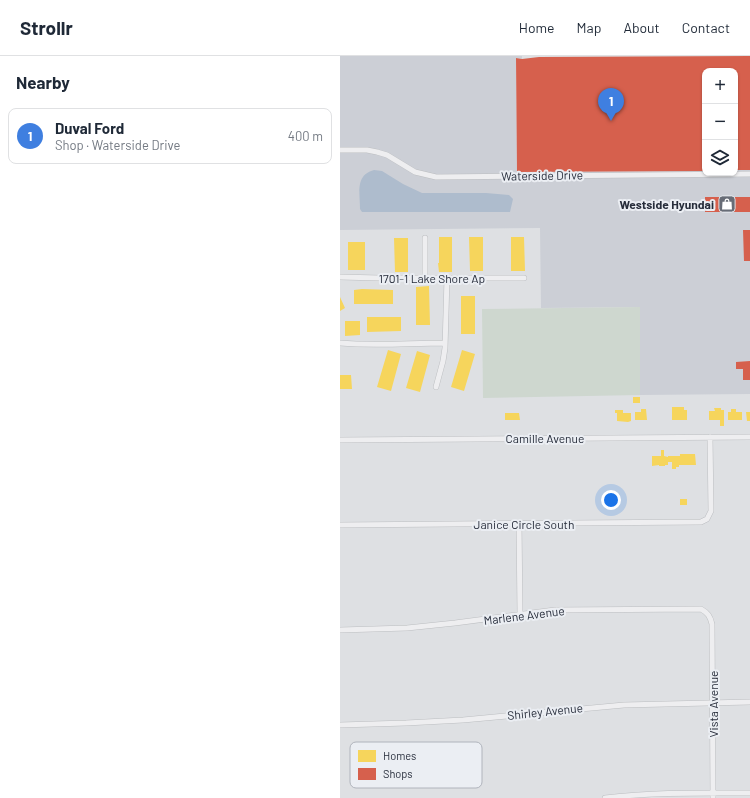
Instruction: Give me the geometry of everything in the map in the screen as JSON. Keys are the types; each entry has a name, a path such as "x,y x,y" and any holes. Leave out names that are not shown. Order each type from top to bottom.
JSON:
{"street":[{"name":"Waterside Drive","path":"340,150 368,150 377,152 387,155 415,172 436,177 750,174"},
{"path":"425,238 425,279"},
{"name":"1701-1 Lake Shore Ap","path":"340,277 425,279 524,278"},
{"path":"436,387 443,361 445,343 447,278"},
{"path":"340,344 362,345 445,343"},
{"name":"Janice Circle South","path":"340,525 701,522 707,519 711,512 710,437"},
{"name":"Camille Avenue","path":"340,440 750,437"},
{"path":"519,523 520,614"},
{"name":"Marlene Avenue","path":"340,630 407,628 573,609 695,608 707,612"},
{"name":"Vista Avenue","path":"707,612 711,617 712,624 713,795"},
{"name":"Shirley Avenue","path":"340,725 463,720 597,706 750,702"},
{"path":"605,798 638,794 713,795 750,793"}],"shaded area":[{"path":"340,56 522,56 522,59 516,58 517,172 702,171 702,176 738,176 738,170 750,170 750,394 640,395 640,307 541,308 540,228 340,230"},
{"path":"640,307 640,395 483,398 482,309"}],"water":[{"path":"374,170 382,171 403,184 422,193 486,193 509,195 513,199 510,212 362,212 360,209 361,180 368,172"}],"building: Homes":[{"path":"439,237 452,237 452,272 439,272"},
{"path":"469,237 483,237 483,271 470,271"},
{"path":"511,237 524,237 525,271 511,271"},
{"path":"394,238 408,238 408,272 395,272"},
{"path":"348,242 365,242 365,270 348,270"},
{"path":"429,286 430,325 416,325 416,287"},
{"path":"354,290 393,290 393,304 354,304"},
{"path":"461,296 475,296 475,334 461,334"},
{"path":"340,297 345,308 340,311"},
{"path":"367,317 401,317 401,331 367,332"},
{"path":"345,321 360,321 360,335 345,336"},
{"path":"388,350 401,354 391,391 377,387"},
{"path":"462,350 475,354 464,391 451,387"},
{"path":"417,351 430,355 420,392 406,388"},
{"path":"340,375 351,375 352,389 340,389"},
{"path":"633,397 640,397 640,403 633,403"},
{"path":"672,407 684,407 684,410 687,410 687,420 672,420"},
{"path":"714,408 721,408 721,410 724,410 724,426 720,426 720,420 709,420 709,411 715,411"},
{"path":"641,409 646,409 647,420 635,420 635,412 641,412"},
{"path":"731,409 736,409 736,412 742,412 742,420 728,420 728,412 731,412"},
{"path":"615,410 623,410 623,413 631,413 631,421 617,421 617,413 615,413"},
{"path":"746,412 750,412 750,421 747,421"},
{"path":"505,413 519,413 520,420 505,420"},
{"path":"661,450 664,450 664,456 668,457 680,456 680,454 695,454 696,465 679,465 676,469 672,469 672,462 668,462 668,465 665,466 652,466 652,456 661,456"},
{"path":"680,499 687,499 687,505 680,505"}],"building: Shops":[{"path":"750,56 750,170 738,170 738,68 702,68 702,171 517,172 516,58 522,59 539,57"},
{"name":"Westside Hyundai","path":"705,197 750,197 750,212 705,212"},
{"path":"743,230 750,230 750,261 744,261"},
{"path":"750,361 750,380 743,380 743,369 736,369 736,362"}],"place":[{"name":"Duval Ford","path":"611,121"},
{"name":"Westside Hyundai","path":"727,204"}]}
